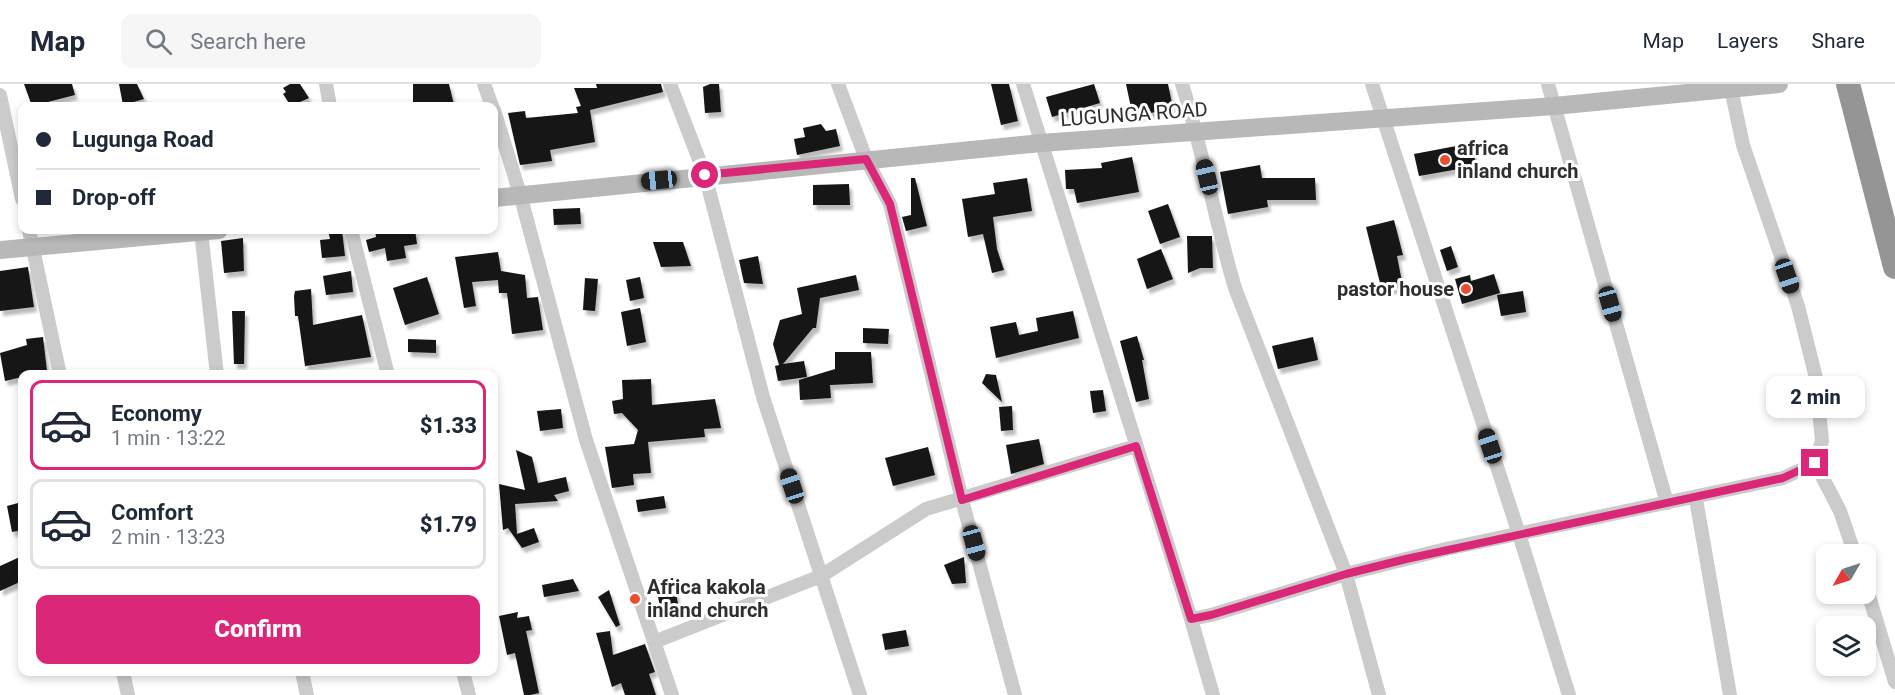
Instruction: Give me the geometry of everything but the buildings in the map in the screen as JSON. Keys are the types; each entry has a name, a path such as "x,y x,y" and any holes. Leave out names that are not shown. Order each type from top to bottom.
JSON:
{"highway":[{"path":"1848,84 1895,267"}],"street":[{"path":"326,84 329,102"},
{"path":"484,84 491,102"},
{"path":"670,84 705,175 763,397 860,695"},
{"path":"838,84 866,159 890,204 962,500 1015,695"},
{"path":"1023,84 1213,695"},
{"path":"1182,84 1197,132 1222,245 1235,288 1346,574 1379,695"},
{"path":"1371,84 1519,534 1569,695"},
{"path":"1548,84 1667,503"},
{"name":"LUGUNGA ROAD","path":"498,197 1041,143 1382,116 1554,106 1779,84"},
{"path":"1731,87 1743,145 1797,306 1816,378 1822,441 1815,463 1840,512 1851,544"},
{"path":"0,95 18,180"},
{"path":"498,124 520,194 586,440 672,695"},
{"path":"0,250 31,238 120,234"},
{"path":"210,234 216,370"},
{"path":"352,234 387,370"},
{"path":"31,238 59,370"},
{"path":"654,642 821,576 926,509 1136,446"},
{"path":"1191,619 1346,574 1519,534 1696,499 1783,478 1815,463"},
{"path":"1696,499 1730,695"},
{"path":"1871,604 1895,682"},
{"path":"124,676 128,695"},
{"path":"303,676 307,695"},
{"path":"464,676 469,695"}],"place":[{"name":"africa inland church","path":"1445,160"},
{"name":"pastor house","path":"1466,289"},
{"name":"Africa kakola inland church","path":"635,599"}],"route":[{"path":"705,175 866,159 890,204 962,500 1136,446 1191,619 1346,574 1446,549 1696,499 1783,478 1815,463"}]}
